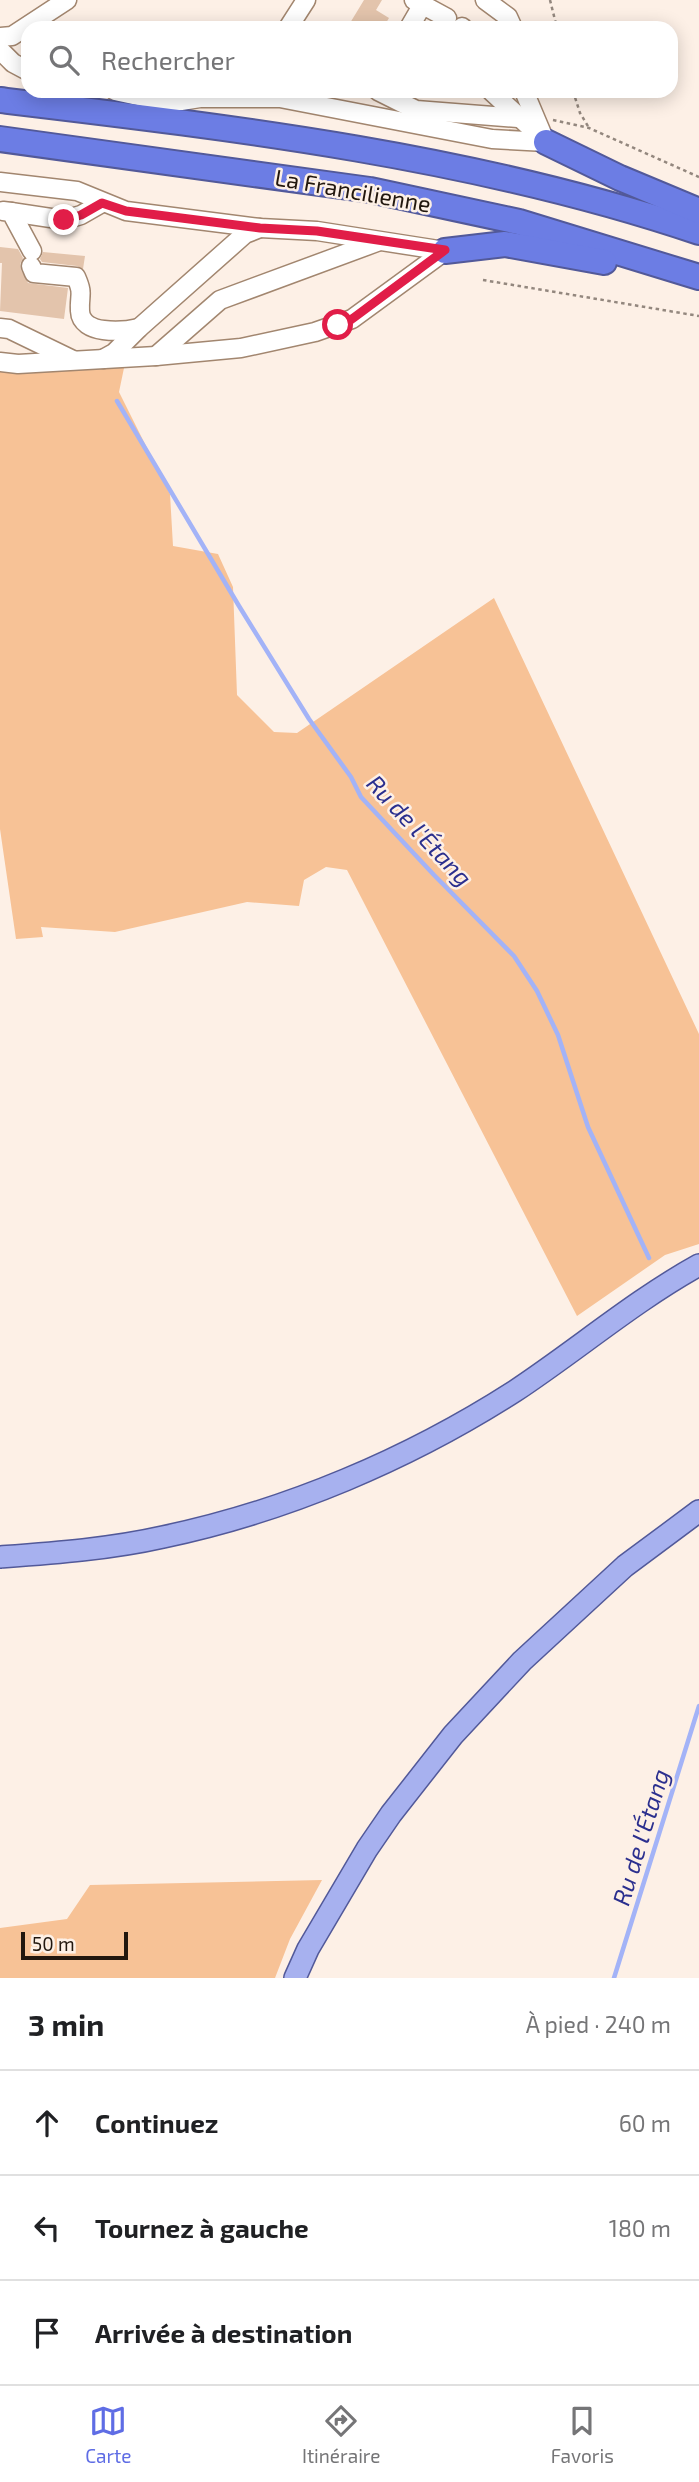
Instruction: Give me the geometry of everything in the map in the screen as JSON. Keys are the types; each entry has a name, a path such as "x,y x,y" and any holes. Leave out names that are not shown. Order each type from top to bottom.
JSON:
{"highway":[{"name":"La Francilienne","path":"0,100 345,146 532,183 633,209 699,232"},
{"name":"La Francilienne","path":"0,139 370,190 519,222 699,277"},
{"path":"546,142 620,178 699,211"},
{"path":"445,250 505,244 602,262 632,255"}],"main road":[{"path":"0,1557 44,1554 163,1538 312,1493 385,1462 456,1426 515,1391 645,1298 699,1265"},
{"path":"295,1978 308,1949 391,1814 453,1735 522,1661 625,1566 699,1511"},
{"path":"574,1614 699,1527"}],"lane":[{"path":"36,21 67,0"},
{"path":"292,21 306,0"},
{"path":"485,0 510,21"},
{"path":"412,21 419,2 452,21"},
{"path":"0,50 21,67"},
{"path":"147,98 181,101 192,98"},
{"path":"292,98 492,139 546,142"},
{"path":"359,113 368,98"},
{"path":"392,98 416,110 526,117"},
{"path":"500,98 526,117"},
{"path":"513,98 546,142"},
{"path":"525,98 526,117"},
{"path":"0,182 77,191 126,211 260,228 317,231 445,250"},
{"path":"6,212 64,220 81,215 102,203"},
{"path":"6,212 31,258 34,273 76,277 82,292 82,320 90,328 125,331 139,328"},
{"path":"103,359 114,354 139,328 246,234 260,228"},
{"path":"156,356 220,300 381,241"},
{"path":"0,362 18,365 241,348 338,325 352,319 445,250"},
{"path":"0,328 9,329 77,361"}],"path":[{"path":"550,0 555,21"},
{"path":"575,98 589,128"},
{"path":"526,117 589,128 699,177"},
{"path":"483,280 699,316"}],"shaded area":[{"path":"85,365 124,368 119,392 170,494 173,546 218,554 233,587 237,695 274,732 297,733 494,598 699,1034 699,1244 665,1255 577,1316 347,870 326,867 304,880 299,906 247,902 115,932 41,927 43,937 16,939 0,829 0,369"},
{"path":"322,1880 290,1939 275,1978 0,1978 0,1928 67,1919 90,1885"}],"building":[{"path":"364,0 382,0 376,10 389,18 387,21 351,21"},
{"path":"0,247 18,249 23,258 21,270 28,283 68,288 64,319 0,311"},
{"path":"43,252 85,256 83,269 42,262 40,259"}],"waterway":[{"name":"Ru de l'Étang","path":"117,401 239,606 309,719 351,777 361,797 514,956 537,991 558,1035 588,1127 649,1258"},
{"name":"Ru de l'Étang","path":"614,1978 699,1706"}],"route":[{"path":"64,220 81,215 102,203 126,211 260,228 317,231 445,250 352,319 338,325"}]}
